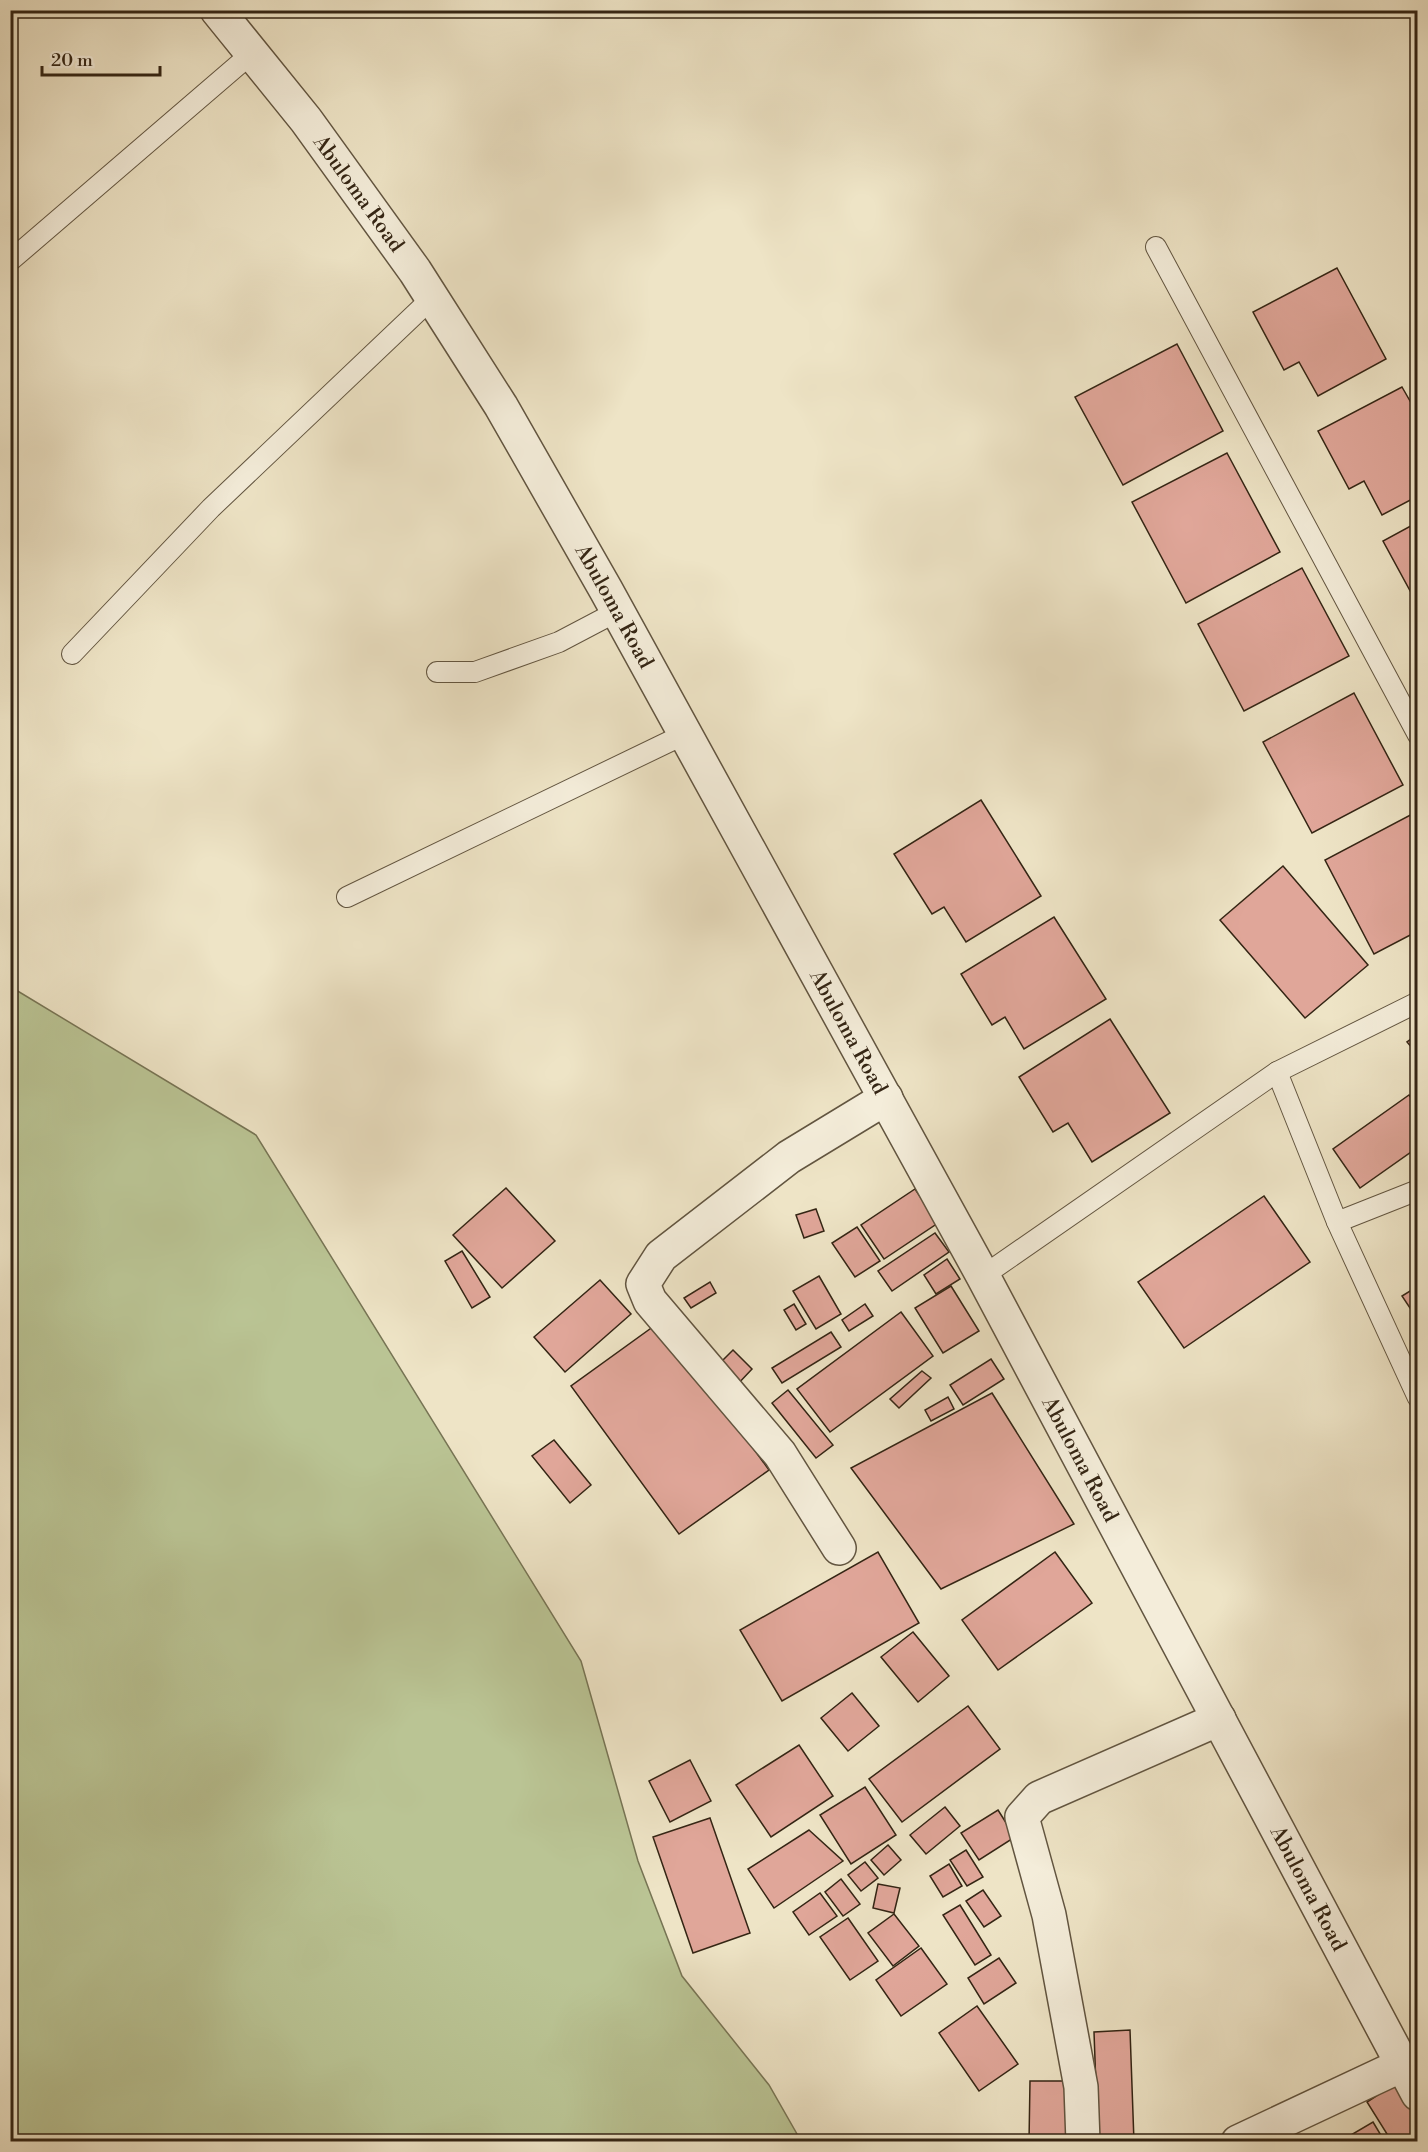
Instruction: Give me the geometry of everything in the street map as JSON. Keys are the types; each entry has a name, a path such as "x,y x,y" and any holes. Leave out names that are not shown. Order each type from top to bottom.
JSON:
{"street":[{"name":"Abuloma Road","path":"217,10 306,120 415,271 501,406 618,611 983,1276 1418,2094"},
{"path":"838,1548 780,1454 650,1301 643,1284 661,1256 789,1157 886,1098"},
{"path":"1083,2142 1081,2086 1049,1915 1022,1816 1039,1798 1219,1719"},
{"path":"1238,2142 1402,2065"}],"lane":[{"path":"10,261 252,53"},
{"path":"1156,247 1418,735"},
{"path":"72,654 211,508 432,298"},
{"path":"437,672 475,672 558,642 618,611"},
{"path":"346,897 686,734"},
{"path":"983,1276 1277,1072 1418,1002"},
{"path":"1277,1072 1336,1222 1418,1398"},
{"path":"1336,1222 1418,1190"}],"green space":[{"path":"11,987 256,1135 581,1661 638,1861 682,1976 769,2085 801,2141 11,2141"}],"building":[{"path":"1337,268 1386,359 1318,396 1299,362 1284,370 1253,312"},
{"path":"1177,344 1223,431 1123,485 1075,397"},
{"path":"1402,387 1418,415 1418,496 1382,515 1364,481 1349,489 1318,431"},
{"path":"1227,453 1280,552 1186,603 1132,502"},
{"path":"1418,522 1418,596 1414,598 1383,541"},
{"path":"1302,568 1349,656 1244,711 1198,624"},
{"path":"1354,693 1403,785 1312,833 1263,742"},
{"path":"981,800 1041,896 966,942 944,907 932,914 894,854"},
{"path":"1418,811 1418,931 1374,954 1325,860"},
{"path":"1283,866 1368,965 1305,1018 1220,920"},
{"path":"1054,917 1106,999 1024,1049 1005,1017 992,1025 961,974"},
{"path":"1110,1019 1170,1113 1092,1162 1068,1123 1053,1132 1019,1077"},
{"path":"1418,1034 1418,1055 1407,1042"},
{"path":"1409,1095 1418,1107 1418,1147 1360,1188 1333,1149"},
{"path":"506,1188 555,1241 502,1288 453,1235"},
{"path":"915,1189 938,1223 884,1259 861,1225"},
{"path":"1264,1196 1310,1262 1184,1348 1138,1282"},
{"path":"816,1209 824,1231 804,1238 796,1215"},
{"path":"857,1227 880,1261 855,1277 832,1243"},
{"path":"935,1233 949,1252 892,1291 878,1271"},
{"path":"462,1251 490,1297 472,1308 445,1261"},
{"path":"947,1259 960,1279 936,1294 924,1275"},
{"path":"819,1276 841,1314 816,1329 793,1291"},
{"path":"600,1280 631,1314 565,1372 534,1337"},
{"path":"710,1282 716,1293 691,1308 684,1298"},
{"path":"951,1286 979,1331 943,1353 915,1308"},
{"path":"1418,1286 1418,1320 1402,1296"},
{"path":"794,1304 806,1324 796,1330 784,1310"},
{"path":"865,1304 873,1316 849,1331 842,1320"},
{"path":"901,1312 933,1356 830,1432 797,1389"},
{"path":"661,1321 769,1470 679,1534 571,1386"},
{"path":"831,1332 841,1347 782,1383 772,1368"},
{"path":"733,1350 752,1369 736,1386 716,1367"},
{"path":"991,1359 1004,1379 963,1405 950,1385"},
{"path":"922,1371 931,1378 899,1408 890,1399"},
{"path":"788,1390 833,1445 816,1458 772,1403"},
{"path":"992,1393 1074,1524 941,1589 851,1468"},
{"path":"948,1397 954,1409 931,1421 925,1410"},
{"path":"554,1440 591,1485 570,1503 532,1456"},
{"path":"878,1552 919,1623 782,1701 740,1630"},
{"path":"1055,1552 1092,1603 998,1670 962,1620"},
{"path":"913,1632 949,1676 918,1702 881,1657"},
{"path":"852,1693 879,1726 848,1751 821,1718"},
{"path":"968,1706 1000,1749 902,1822 869,1779"},
{"path":"799,1745 833,1796 771,1837 736,1785"},
{"path":"690,1760 711,1801 670,1822 649,1781"},
{"path":"865,1787 896,1835 851,1864 820,1815"},
{"path":"945,1807 960,1826 926,1854 910,1835"},
{"path":"998,1810 1015,1837 979,1860 961,1833"},
{"path":"710,1818 750,1933 693,1953 653,1837"},
{"path":"809,1830 843,1861 774,1908 748,1869"},
{"path":"888,1845 901,1860 884,1875 871,1860"},
{"path":"966,1850 983,1877 967,1886 950,1860"},
{"path":"865,1862 878,1878 861,1891 848,1875"},
{"path":"949,1864 962,1886 943,1897 930,1876"},
{"path":"841,1879 860,1904 843,1916 825,1892"},
{"path":"878,1884 900,1888 894,1913 873,1908"},
{"path":"983,1890 1001,1916 984,1927 966,1901"},
{"path":"820,1893 837,1916 809,1935 793,1912"},
{"path":"960,1905 991,1955 975,1965 943,1915"},
{"path":"894,1914 919,1946 893,1966 868,1933"},
{"path":"848,1918 878,1961 850,1980 820,1937"},
{"path":"921,1948 947,1984 901,2016 876,1980"},
{"path":"999,1958 1016,1983 984,2004 968,1978"},
{"path":"977,2006 1018,2064 979,2091 939,2033"},
{"path":"1130,2030 1134,2142 1098,2142 1094,2032"},
{"path":"1030,2081 1072,2081 1072,2142 1029,2142"},
{"path":"1396,2083 1418,2116 1418,2142 1392,2142 1367,2102"},
{"path":"1373,2122 1385,2142 1339,2142"}]}
